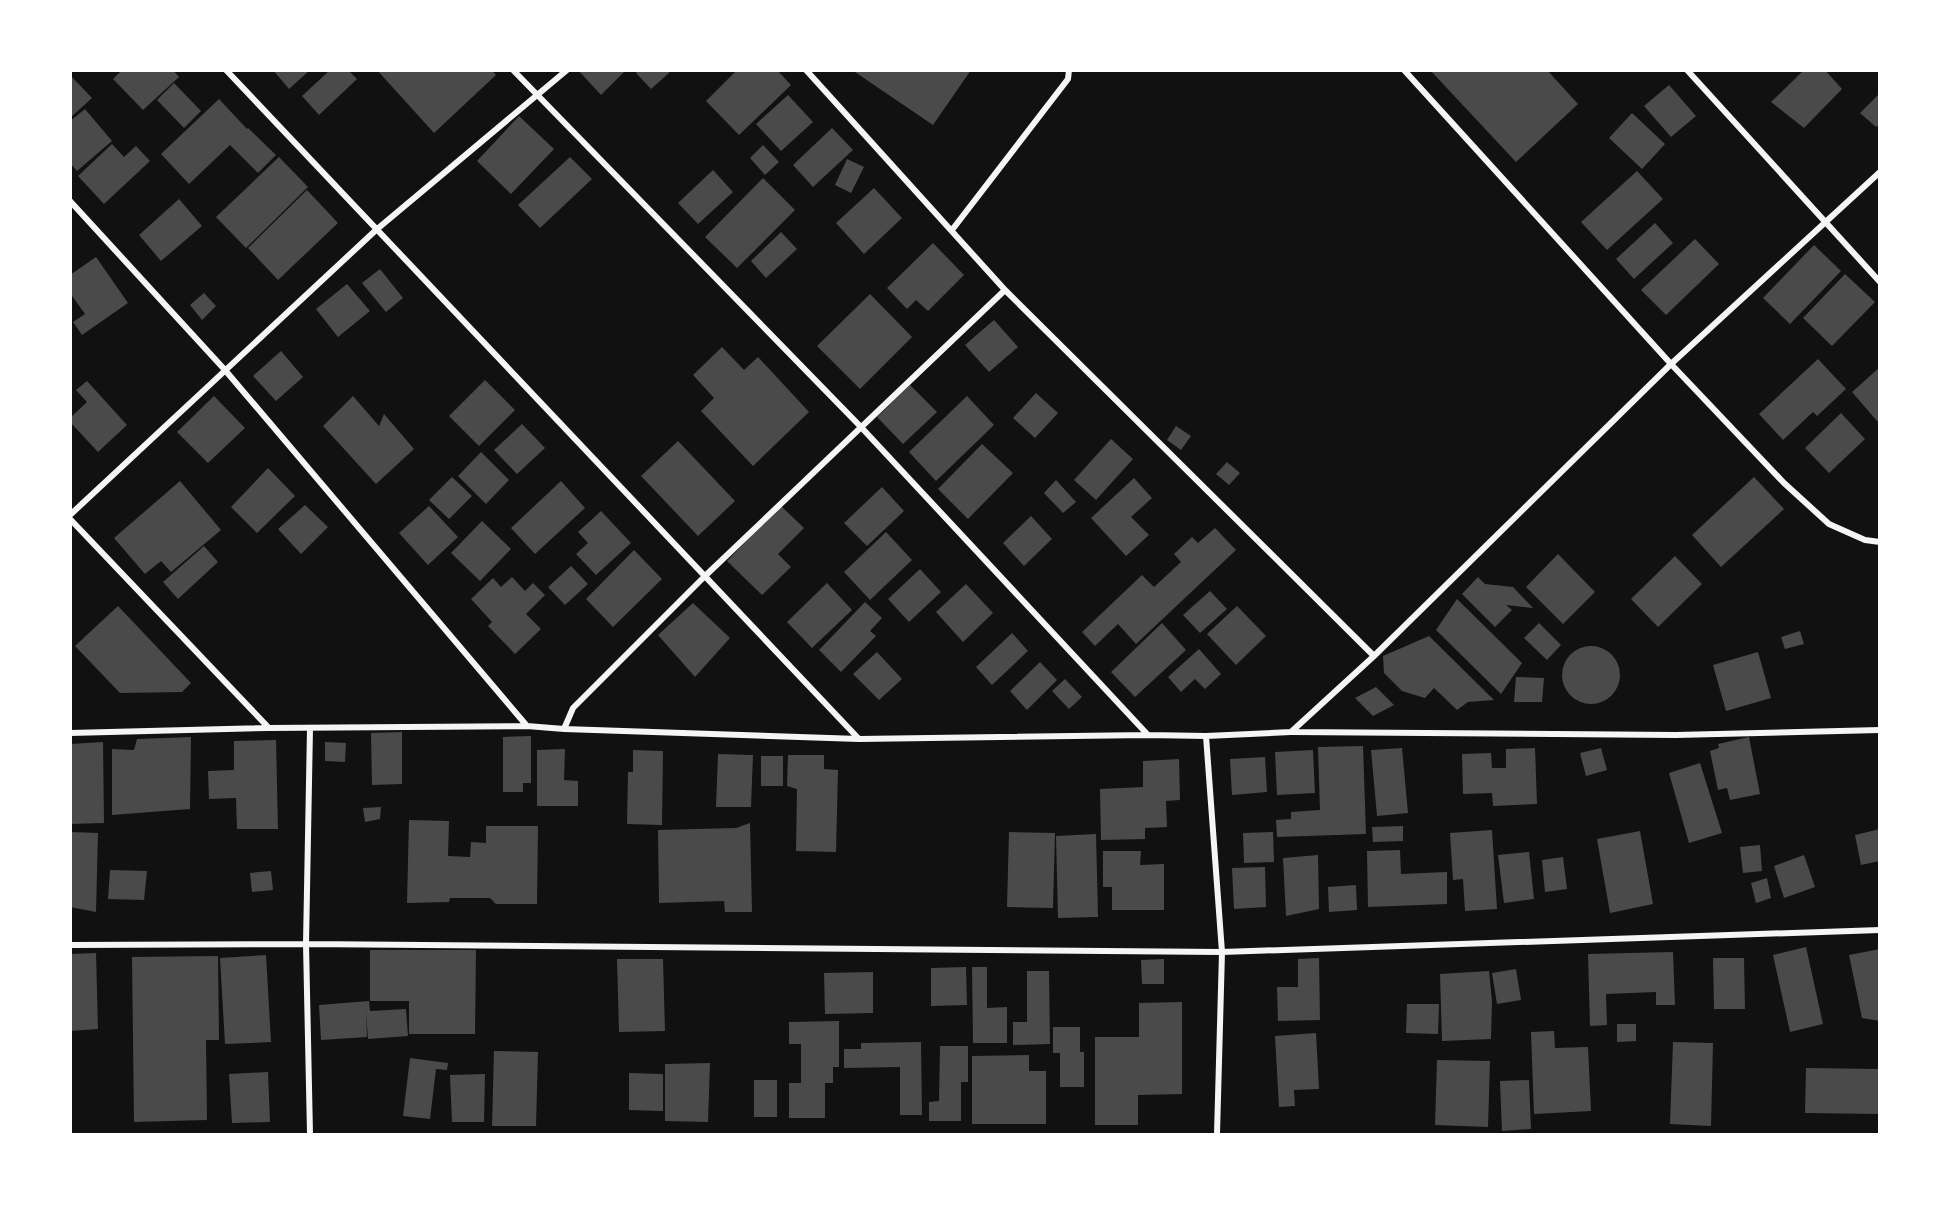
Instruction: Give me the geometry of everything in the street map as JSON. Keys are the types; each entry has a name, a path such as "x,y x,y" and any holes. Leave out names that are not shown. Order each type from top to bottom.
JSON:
{"street":[{"path":"226,70 859,739"},
{"path":"513,70 860,426 1148,735"},
{"path":"268,728 70,517 376,230 567,70"},
{"path":"806,70 1005,290 1374,656"},
{"path":"952,230 1068,79 1069,70"},
{"path":"1404,70 1671,364 1784,483 1828,524 1865,540 1880,542"},
{"path":"1687,70 1880,282"},
{"path":"1292,732 1374,656 1671,364 1880,172"},
{"path":"70,201 225,370 528,726"},
{"path":"564,729 573,708 704,577 1005,290"},
{"path":"70,733 268,728 528,726 859,739 1206,736 1292,732 1676,735 1880,730"},
{"path":"310,728 306,944 310,1134"},
{"path":"1206,736 1222,952 1217,1134"},
{"path":"70,945 306,944 1222,952 1880,930"}],"building":[{"path":"122,70 173,70 179,77 143,110 113,79"},
{"path":"273,70 310,70 289,89"},
{"path":"330,70 348,70 357,79 319,115 302,96"},
{"path":"377,70 492,70 496,75 434,133"},
{"path":"578,70 626,70 601,95"},
{"path":"638,70 668,70 669,73 651,89 636,73"},
{"path":"737,70 777,70 791,85 739,135 706,101"},
{"path":"852,70 971,70 933,125"},
{"path":"1430,70 1547,70 1578,104 1516,162"},
{"path":"1804,70 1825,70 1842,89 1804,128 1771,102"},
{"path":"70,75 92,98 70,118"},
{"path":"174,83 201,111 184,128 157,100"},
{"path":"1669,85 1696,116 1671,137 1644,106"},
{"path":"1880,93 1880,124 1876,127 1860,113"},
{"path":"788,95 813,122 781,151 756,124"},
{"path":"219,99 276,155 258,173 230,145 189,184 161,154"},
{"path":"85,109 112,141 77,171 70,163 70,121"},
{"path":"1632,113 1665,144 1642,169 1609,138"},
{"path":"519,116 554,149 511,194 477,161"},
{"path":"832,128 853,150 813,187 793,165"},
{"path":"112,144 124,157 136,146 150,161 104,204 78,176"},
{"path":"763,145 779,162 765,175 750,158"},
{"path":"279,157 308,187 246,248 216,217"},
{"path":"570,157 592,179 540,228 518,205"},
{"path":"847,159 864,167 851,193 835,185"},
{"path":"713,170 733,192 698,224 678,203"},
{"path":"1637,171 1663,199 1607,250 1581,222"},
{"path":"763,178 795,210 737,268 705,237"},
{"path":"874,188 902,218 864,254 836,223"},
{"path":"307,190 338,223 278,280 248,248"},
{"path":"179,199 202,226 161,261 139,235"},
{"path":"1655,223 1673,243 1634,279 1616,259"},
{"path":"781,232 797,249 766,278 751,261"},
{"path":"1695,239 1719,264 1666,315 1641,290"},
{"path":"933,243 964,275 928,311 916,300 907,309 887,288"},
{"path":"1814,245 1841,271 1790,324 1763,298"},
{"path":"96,257 128,303 82,335 73,322 85,314 70,293 70,275"},
{"path":"380,269 403,298 386,312 362,283"},
{"path":"1845,274 1875,302 1832,346 1803,318"},
{"path":"347,284 370,311 338,337 316,309"},
{"path":"204,293 216,306 202,320 190,305"},
{"path":"870,294 912,337 860,389 817,346"},
{"path":"994,320 1018,347 989,372 965,345"},
{"path":"722,347 744,370 758,357 809,412 753,466 701,411 714,398 693,375"},
{"path":"281,351 303,377 276,401 253,376"},
{"path":"1818,359 1846,389 1817,416 1813,412 1783,440 1759,414"},
{"path":"1880,367 1880,419 1877,421 1852,392"},
{"path":"485,380 515,410 479,446 449,416"},
{"path":"87,381 127,425 98,452 70,422 70,418 87,402 76,390"},
{"path":"910,385 937,412 903,444 877,417"},
{"path":"1036,393 1058,413 1035,438 1013,418"},
{"path":"214,396 245,428 208,463 177,432"},
{"path":"353,396 379,426 384,414 414,449 376,484 323,426"},
{"path":"967,396 994,425 936,481 909,452"},
{"path":"1841,413 1865,439 1829,473 1805,448"},
{"path":"522,424 545,448 517,474 494,450"},
{"path":"1176,426 1191,436 1181,450 1167,440"},
{"path":"1111,439 1133,459 1096,500 1074,480"},
{"path":"678,441 735,501 698,536 641,476"},
{"path":"982,444 1013,473 968,519 938,489"},
{"path":"481,452 509,480 486,504 458,476"},
{"path":"1227,462 1240,473 1229,485 1216,474"},
{"path":"268,468 295,496 257,533 231,507"},
{"path":"452,477 472,496 449,519 429,500"},
{"path":"1754,477 1784,509 1721,567 1692,535"},
{"path":"1134,478 1152,498 1131,517 1149,535 1126,556 1091,518"},
{"path":"1056,480 1076,502 1063,513 1044,493"},
{"path":"180,481 221,530 171,572 161,561 145,574 114,538"},
{"path":"561,481 585,508 535,554 511,528"},
{"path":"882,487 904,511 867,546 844,523"},
{"path":"305,505 328,527 301,554 278,529"},
{"path":"429,506 458,537 428,565 399,533"},
{"path":"781,506 804,528 778,554 791,567 762,595 727,561"},
{"path":"601,511 631,543 596,575 576,554 588,543 578,532"},
{"path":"1031,516 1052,539 1024,566 1003,543"},
{"path":"482,521 511,549 480,581 451,553"},
{"path":"1215,528 1236,550 1136,644 1118,624 1095,646 1082,632 1142,575 1154,587 1181,562 1174,554 1192,537 1198,543"},
{"path":"886,532 912,560 870,600 844,572"},
{"path":"204,546 218,562 178,599 163,582"},
{"path":"634,550 662,579 613,627 586,599"},
{"path":"1558,554 1595,592 1563,624 1526,587"},
{"path":"1675,556 1702,584 1658,627 1631,599"},
{"path":"571,566 588,584 565,605 548,587"},
{"path":"920,569 941,592 909,622 888,599"},
{"path":"512,577 525,591 533,583 545,595 526,614 541,629 515,654 488,626 492,622 471,599 493,578 501,587"},
{"path":"1478,577 1485,584 1513,587 1533,608 1506,605 1512,610 1495,627 1462,594"},
{"path":"827,583 852,610 812,648 787,622"},
{"path":"966,584 993,613 963,642 936,612"},
{"path":"1210,591 1227,609 1200,633 1183,615"},
{"path":"1457,599 1522,663 1501,694 1436,630"},
{"path":"865,602 882,618 870,631 876,636 841,672 819,650"},
{"path":"693,603 730,638 695,677 658,635"},
{"path":"118,606 191,683 182,692 120,693 75,646"},
{"path":"1237,606 1266,636 1236,665 1207,634"},
{"path":"1162,623 1186,650 1135,697 1111,672"},
{"path":"1539,623 1561,645 1547,660 1524,638"},
{"path":"1800,631 1804,644 1785,649 1781,637"},
{"path":"1012,633 1028,651 992,685 976,667"},
{"path":"1429,636 1494,700 1468,702 1457,710 1434,688 1425,698 1402,691 1384,673 1383,656"},
{"path":"1585,646 1597,646 1612,654 1620,669 1620,681 1612,696 1597,704 1585,704 1570,696 1562,681 1562,669 1570,654"},
{"path":"1199,649 1221,674 1205,689 1195,679 1181,692 1168,677"},
{"path":"877,652 902,679 879,700 853,674"},
{"path":"1758,652 1771,698 1726,711 1713,665"},
{"path":"1040,662 1057,680 1027,710 1010,691"},
{"path":"1516,677 1544,678 1542,702 1514,702"},
{"path":"1065,679 1082,697 1069,709 1052,691"},
{"path":"1376,687 1394,705 1373,716 1355,698"},
{"path":"402,732 402,784 372,785 371,733"},
{"path":"531,736 531,783 523,783 523,792 503,792 503,737"},
{"path":"191,737 190,809 112,815 112,749 134,750 137,739"},
{"path":"1749,737 1760,794 1730,800 1727,788 1718,790 1710,751 1719,748 1718,744"},
{"path":"276,740 278,829 237,829 236,798 209,799 208,771 234,770 234,741"},
{"path":"103,742 104,823 70,824 70,744"},
{"path":"325,742 346,743 345,762 325,761"},
{"path":"1363,746 1366,834 1277,837 1276,820 1291,819 1291,812 1320,810 1318,747"},
{"path":"1402,748 1408,813 1377,816 1371,750"},
{"path":"1535,748 1537,804 1493,806 1492,793 1463,794 1462,754 1491,753 1492,768 1506,768 1506,749"},
{"path":"1601,748 1607,770 1586,776 1580,753"},
{"path":"565,749 564,780 578,781 578,806 537,806 537,750"},
{"path":"633,750 663,751 662,825 627,824 628,772 633,772"},
{"path":"1313,750 1315,793 1277,795 1275,752"},
{"path":"718,754 753,755 751,807 716,807"},
{"path":"788,755 824,755 824,769 838,770 836,852 796,851 797,789 787,786"},
{"path":"761,756 783,756 783,786 761,786"},
{"path":"1265,757 1267,792 1232,795 1230,759"},
{"path":"1179,759 1180,800 1166,801 1167,827 1145,828 1145,839 1101,840 1100,789 1143,787 1143,761"},
{"path":"1700,763 1722,833 1689,843 1669,773"},
{"path":"381,807 380,819 365,822 363,808"},
{"path":"409,820 449,821 448,856 470,857 471,842 486,843 486,826 538,826 537,904 496,904 490,898 450,898 449,902 407,903"},
{"path":"750,823 752,912 725,912 724,901 659,903 658,830 736,828"},
{"path":"1403,826 1403,841 1373,842 1372,827"},
{"path":"1880,829 1880,861 1861,865 1855,835"},
{"path":"1492,830 1497,909 1465,911 1463,879 1453,880 1450,833"},
{"path":"1640,831 1653,904 1610,913 1597,839"},
{"path":"70,832 98,833 96,912 70,907"},
{"path":"1009,832 1055,833 1053,908 1007,907"},
{"path":"1273,832 1274,862 1244,863 1243,833"},
{"path":"1096,834 1098,917 1058,918 1056,836"},
{"path":"1760,845 1762,871 1743,873 1740,847"},
{"path":"1400,850 1401,874 1447,872 1447,904 1368,907 1367,851"},
{"path":"1103,851 1141,851 1140,865 1164,864 1164,910 1112,910 1112,887 1103,887"},
{"path":"1529,852 1534,899 1504,903 1498,855"},
{"path":"1318,855 1319,909 1286,916 1283,858"},
{"path":"1804,855 1815,887 1784,898 1774,866"},
{"path":"1563,857 1567,889 1545,892 1542,860"},
{"path":"1265,867 1266,907 1234,909 1232,868"},
{"path":"110,870 147,871 144,900 108,899"},
{"path":"271,871 273,890 252,892 250,873"},
{"path":"1767,878 1771,898 1756,903 1751,883"},
{"path":"1356,885 1357,910 1329,912 1328,887"},
{"path":"1806,947 1823,1024 1790,1032 1773,955"},
{"path":"1880,949 1880,1021 1862,1018 1849,955"},
{"path":"370,950 476,950 475,1034 409,1034 409,1001 370,1001"},
{"path":"1673,952 1675,1005 1656,1005 1656,992 1606,994 1607,1025 1590,1026 1588,954"},
{"path":"96,953 98,1029 70,1031 70,954"},
{"path":"266,955 271,1042 225,1044 220,958"},
{"path":"218,956 219,1040 206,1040 207,1120 134,1122 132,957"},
{"path":"1319,958 1320,1020 1278,1021 1277,987 1298,987 1298,959"},
{"path":"1713,958 1744,958 1745,1009 1714,1009"},
{"path":"617,959 663,959 665,1031 619,1032"},
{"path":"1164,959 1164,984 1142,984 1141,960"},
{"path":"966,967 967,1005 931,1006 931,968"},
{"path":"972,967 987,967 987,1008 1007,1007 1007,1043 973,1043"},
{"path":"1516,969 1521,1000 1497,1004 1492,973"},
{"path":"1027,971 1049,971 1050,1044 1013,1045 1013,1022 1027,1022"},
{"path":"1489,971 1492,1001 1491,1039 1442,1041 1440,974"},
{"path":"873,972 873,1013 825,1014 824,973"},
{"path":"369,1001 370,1011 406,1009 408,1036 368,1039 366,1011 367,1037 321,1040 319,1005"},
{"path":"1182,1002 1182,1094 1138,1095 1138,1125 1095,1125 1095,1037 1139,1037 1139,1003"},
{"path":"1407,1004 1439,1004 1438,1034 1406,1033"},
{"path":"839,1021 839,1067 833,1067 833,1083 825,1083 825,1118 789,1118 789,1083 801,1083 801,1044 789,1044 789,1022"},
{"path":"1617,1024 1636,1024 1636,1041 1617,1042"},
{"path":"1053,1027 1080,1027 1080,1052 1084,1052 1084,1087 1060,1087 1060,1053 1053,1053"},
{"path":"1554,1031 1555,1048 1588,1047 1591,1111 1534,1114 1531,1032"},
{"path":"1316,1033 1319,1089 1294,1090 1295,1106 1279,1107 1275,1036"},
{"path":"921,1042 922,1115 900,1115 900,1067 844,1068 844,1049 861,1049 861,1043"},
{"path":"1673,1042 1713,1043 1711,1126 1670,1124"},
{"path":"940,1046 968,1046 968,1082 961,1082 961,1121 929,1121 929,1102 939,1101"},
{"path":"494,1051 538,1052 536,1126 492,1126"},
{"path":"1029,1055 1029,1071 1046,1071 1046,1124 972,1124 972,1056"},
{"path":"410,1058 448,1063 447,1070 436,1069 430,1119 403,1116"},
{"path":"1437,1060 1490,1061 1488,1127 1435,1125"},
{"path":"710,1063 708,1122 665,1121 665,1064"},
{"path":"1806,1068 1880,1069 1880,1114 1805,1113"},
{"path":"268,1072 270,1122 232,1123 229,1074"},
{"path":"629,1073 663,1074 663,1111 629,1110"},
{"path":"485,1074 484,1122 452,1122 450,1075"},
{"path":"754,1080 777,1080 777,1117 754,1117"},
{"path":"1529,1080 1531,1129 1502,1131 1500,1081"}]}
